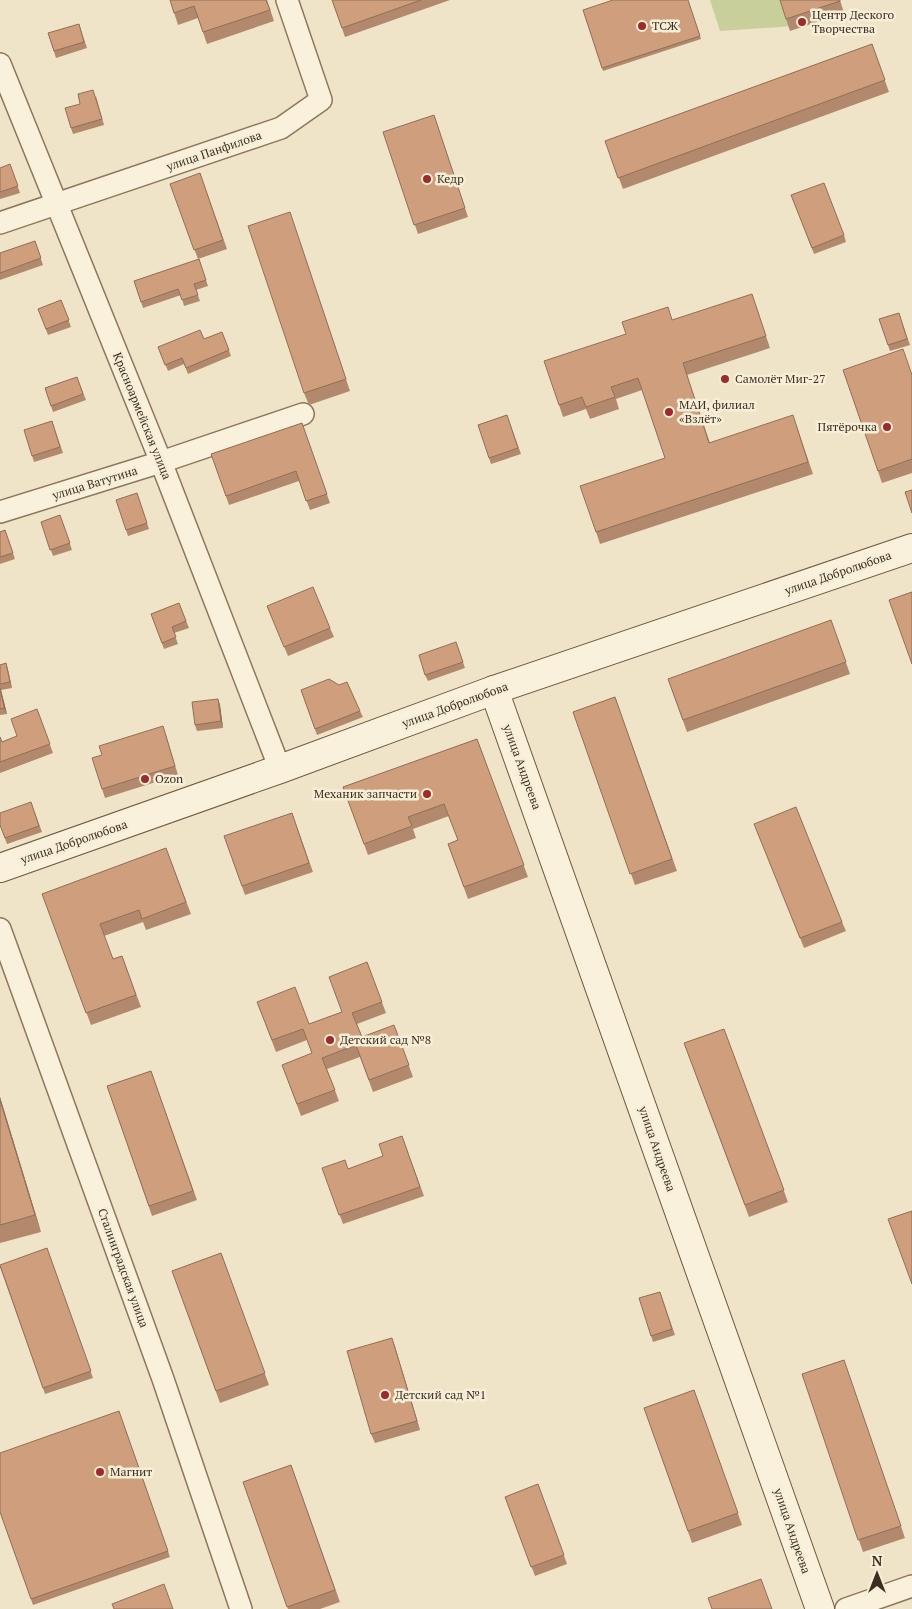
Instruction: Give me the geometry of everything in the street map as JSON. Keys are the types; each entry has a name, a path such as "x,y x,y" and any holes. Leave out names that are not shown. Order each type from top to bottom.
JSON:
{"street":[{"name":"улица Панфилова","path":"0,223 281,128 321,100 287,0"},
{"name":"Красноармейская улица","path":"0,64 7,86 58,204 161,462 280,769"},
{"name":"улица Ватутина","path":"0,512 161,462 303,414"},
{"name":"улица Добролюбова","path":"0,868 280,769 494,690 912,548"},
{"name":"улица Андреева","path":"494,690 820,1609"},
{"name":"Сталинградская улица","path":"0,929 163,1379 241,1609"},
{"path":"846,1609 912,1586"}],"green space":[{"path":"710,0 786,0 794,26 720,31"}],"building":[{"path":"170,0 266,0 270,10 203,32 194,6 174,13"},
{"path":"332,0 421,0 342,28"},
{"name":"ТСЖ","path":"613,0 688,0 700,36 602,68 583,10"},
{"path":"780,0 840,0 840,1 786,19"},
{"path":"79,24 84,42 54,51 48,33"},
{"path":"872,44 885,80 618,178 605,141"},
{"path":"93,90 102,119 71,128 65,108 80,104 78,94"},
{"name":"Кедр","path":"434,115 465,208 414,225 383,132"},
{"path":"10,164 18,186 0,192 0,168"},
{"path":"200,173 223,240 194,250 170,184"},
{"path":"824,183 844,235 812,248 791,195"},
{"path":"290,212 346,379 304,393 248,226"},
{"path":"35,241 41,258 0,273 0,253"},
{"path":"199,259 206,280 194,284 198,295 182,300 178,289 141,302 134,281"},
{"path":"752,294 766,336 683,363 709,443 793,415 808,462 596,532 580,486 665,458 638,378 611,387 615,397 586,407 582,397 559,405 544,361 626,334 622,322 668,307 672,320"},
{"path":"61,300 69,320 46,329 38,309"},
{"path":"899,313 907,339 888,345 879,319"},
{"path":"200,330 204,339 222,332 229,350 186,368 182,358 165,365 158,347"},
{"name":"Пятёрочка","path":"903,349 912,375 912,459 878,471 843,370"},
{"path":"77,377 83,394 51,406 45,388"},
{"path":"507,415 518,448 489,458 478,425"},
{"path":"52,421 60,447 32,456 24,430"},
{"path":"302,423 327,494 306,501 296,471 226,496 211,454"},
{"path":"912,490 912,513 905,492"},
{"path":"137,493 147,523 126,530 116,500"},
{"path":"60,515 70,543 50,550 41,522"},
{"path":"5,530 13,553 0,557 0,532"},
{"path":"313,587 330,628 284,647 267,606"},
{"path":"912,592 912,664 889,600"},
{"path":"179,603 186,621 172,627 176,637 162,643 151,614"},
{"path":"831,620 846,662 683,720 668,679"},
{"path":"456,642 463,662 425,675 419,655"},
{"path":"6,663 10,682 0,684 0,665"},
{"path":"329,679 339,685 347,682 360,711 315,729 301,690"},
{"path":"0,688 4,708 0,709"},
{"path":"615,697 672,859 630,874 573,712"},
{"path":"218,699 221,721 195,725 192,702"},
{"path":"37,709 50,744 0,762 0,737 2,742 17,736 11,719"},
{"path":"163,726 175,766 102,789 92,758 102,755 99,746"},
{"path":"477,739 524,865 464,887 448,844 458,840 444,804 408,817 412,826 364,844 343,787"},
{"path":"31,802 39,826 5,838 0,825 0,813"},
{"path":"796,807 842,922 800,938 754,824"},
{"path":"292,813 309,863 242,886 224,836"},
{"path":"166,848 186,902 142,919 139,910 100,924 113,959 122,956 136,995 86,1013 42,894"},
{"path":"367,962 382,1002 352,1013 362,1037 394,1025 409,1065 369,1080 356,1045 322,1058 335,1090 297,1104 282,1065 312,1053 303,1029 272,1040 257,1002 295,987 309,1024 342,1012 329,977"},
{"path":"724,1029 784,1190 745,1205 684,1043"},
{"path":"151,1071 193,1191 149,1206 107,1086"},
{"path":"0,1100 35,1215 0,1225"},
{"path":"402,1136 420,1187 339,1215 322,1168 345,1160 348,1169 383,1156 379,1144"},
{"path":"912,1211 912,1284 888,1219"},
{"path":"47,1248 91,1371 43,1388 0,1265"},
{"path":"221,1253 265,1373 216,1391 172,1271"},
{"path":"660,1292 672,1329 651,1336 639,1298"},
{"name":"Детский сад №1","path":"392,1338 417,1421 371,1434 347,1351"},
{"path":"844,1360 901,1526 858,1540 802,1374"},
{"path":"694,1390 738,1513 688,1531 644,1408"},
{"path":"119,1411 168,1551 31,1599 0,1512 0,1453"},
{"path":"291,1465 335,1590 287,1607 243,1482"},
{"path":"538,1484 564,1555 531,1567 505,1497"},
{"path":"761,1579 772,1609 712,1609 708,1598"},
{"path":"164,1584 173,1609 114,1609 112,1604"}],"place":[{"name":"Центр Деского Творчества","path":"802,22"},
{"name":"ТСЖ","path":"642,26"},
{"name":"Кедр","path":"427,179"},
{"name":"Самолёт Миг-27","path":"725,379"},
{"name":"МАИ, филиал «Взлёт»","path":"669,412"},
{"name":"Пятёрочка","path":"887,427"},
{"name":"Ozon","path":"145,779"},
{"name":"Механик запчасти","path":"427,794"},
{"name":"Детский сад №8","path":"330,1040"},
{"name":"Детский сад №1","path":"385,1395"},
{"name":"Магнит","path":"100,1472"}]}
